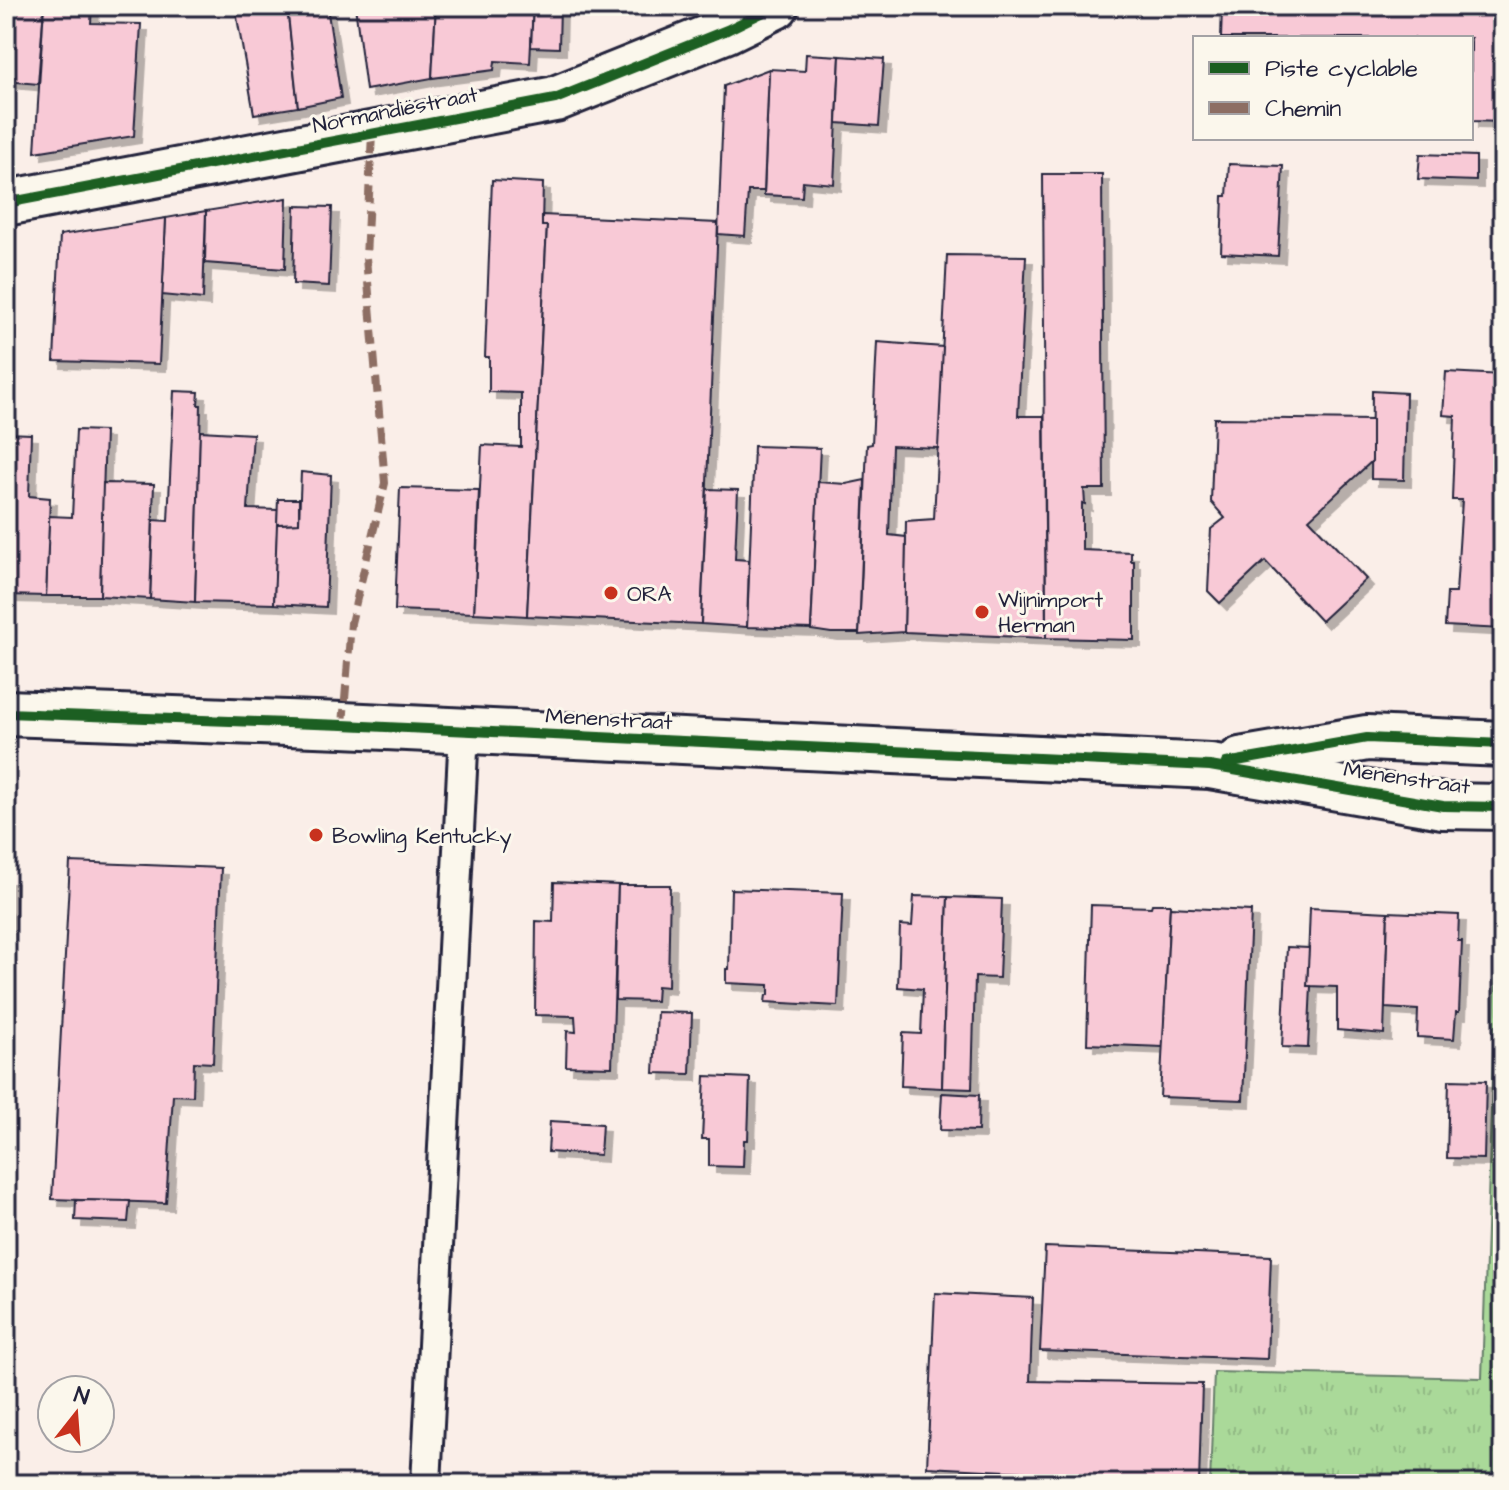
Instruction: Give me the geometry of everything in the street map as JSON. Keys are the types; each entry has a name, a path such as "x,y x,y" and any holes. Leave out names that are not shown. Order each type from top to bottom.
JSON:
{"main road":[{"name":"Normandiëstraat","path":"6,203 555,99 727,18 776,6"},
{"name":"Menenstraat","path":"6,713 1210,766 1443,806 1503,807"},
{"name":"Menenstraat","path":"1210,766 1367,738 1503,744"}],"lane":[{"path":"426,1484 464,731"}],"green space":[{"path":"1500,842 1503,842 1503,1484 1210,1484 1214,1372 1482,1378"}],"building":[{"path":"6,6 44,6 38,84 6,81"},
{"path":"44,6 92,6 91,23 141,24 134,136 35,152"},
{"path":"235,6 287,6 298,107 254,114"},
{"path":"287,6 327,6 341,98 298,107"},
{"path":"355,6 436,6 432,78 366,90"},
{"path":"436,6 533,6 530,63 495,61 494,70 432,78"},
{"path":"533,6 560,6 559,48 531,47"},
{"path":"1222,6 1503,6 1503,122 1473,121 1473,36 1221,36"},
{"path":"806,54 840,56 834,184 803,181 802,197 764,195 769,69 805,71"},
{"path":"840,56 884,59 879,126 837,123"},
{"path":"769,69 764,191 748,191 745,236 718,234 724,86"},
{"path":"1420,154 1476,156 1476,181 1418,179"},
{"path":"1229,164 1283,166 1278,256 1221,253 1223,196 1227,196"},
{"path":"1043,174 1102,174 1104,489 1084,489 1082,550 1131,552 1131,561 1134,561 1134,640 1046,638"},
{"path":"492,180 543,183 542,226 547,226 527,616 474,613 482,445 521,447 521,393 489,392 489,357 485,357"},
{"path":"287,198 285,269 205,263 206,211"},
{"path":"295,206 332,207 329,286 293,284"},
{"path":"206,211 203,299 162,295 166,218"},
{"path":"542,215 718,223 701,624 527,616 547,226 542,226"},
{"path":"166,218 159,364 54,361 60,235"},
{"path":"947,255 1026,256 1018,416 1044,416 1046,638 904,632 906,521 934,519"},
{"path":"877,342 943,347 938,448 892,446 889,535 906,537 904,632 859,635 867,445 872,444"},
{"path":"1446,372 1503,375 1503,629 1445,626 1447,593 1456,593 1462,500 1452,500 1455,416 1443,415"},
{"path":"174,391 199,392 198,405 201,405 195,602 150,599 153,520 168,521"},
{"path":"1372,391 1406,393 1404,480 1371,479"},
{"path":"1214,418 1372,420 1372,461 1309,519 1366,579 1321,621 1265,561 1220,603 1208,591 1211,529 1225,518 1211,502"},
{"path":"76,430 105,431 100,596 46,596 49,516 72,517"},
{"path":"200,431 253,434 248,509 278,510 274,604 195,602"},
{"path":"7,433 31,434 29,496 50,498 46,596 6,595"},
{"path":"754,446 820,448 811,629 747,627"},
{"path":"301,472 331,475 326,607 274,604 277,524 299,523"},
{"path":"865,480 859,633 811,630 818,482 846,484"},
{"path":"103,483 154,484 150,599 100,596"},
{"path":"400,488 479,490 474,613 395,610"},
{"path":"707,489 738,490 735,559 749,560 747,627 701,624"},
{"path":"278,499 299,499 299,523 277,524"},
{"path":"70,862 221,868 213,1063 194,1062 193,1096 173,1095 166,1203 52,1199"},
{"path":"6,877 10,877 6,973"},
{"path":"554,882 618,885 612,1067 566,1066 567,1031 576,1032 575,1016 535,1015 536,921 553,922"},
{"path":"618,885 670,885 668,987 657,986 656,1001 615,1000"},
{"path":"731,889 843,893 838,1006 765,1002 769,985 726,983"},
{"path":"914,896 948,897 942,1088 901,1086 903,1033 921,1034 923,989 898,987 900,925 912,926"},
{"path":"948,897 1002,899 999,978 975,977 972,1089 942,1088"},
{"path":"1152,904 1170,904 1163,1047 1087,1044 1091,905 1151,907"},
{"path":"1170,907 1251,911 1243,1100 1160,1097"},
{"path":"1310,908 1388,912 1384,1034 1337,1030 1337,987 1307,986"},
{"path":"1388,912 1459,915 1458,941 1462,941 1459,1012 1456,1012 1454,1039 1417,1037 1418,1010 1385,1008"},
{"path":"1287,947 1309,948 1308,1048 1282,1047"},
{"path":"657,1012 692,1013 690,1074 654,1073"},
{"path":"705,1076 750,1078 748,1140 744,1140 743,1167 709,1166 709,1139 702,1139"},
{"path":"1449,1080 1486,1081 1484,1159 1447,1158"},
{"path":"942,1093 979,1095 978,1131 940,1130"},
{"path":"550,1121 602,1124 600,1155 548,1152"},
{"path":"76,1200 130,1201 128,1222 75,1220"},
{"path":"1045,1247 1271,1256 1267,1359 1040,1351"},
{"path":"935,1293 1033,1298 1030,1381 1202,1384 1199,1484 1026,1484 1026,1472 927,1467"}],"marked path":[{"path":"343,725 351,623 385,483 366,258 372,133"}],"cycle path":[{"path":"6,203 555,99 727,30 776,6"},
{"path":"6,713 343,725 1210,766 1443,806 1503,807"},
{"path":"1226,763 1367,738 1503,744"}],"place":[{"name":"ORA","path":"611,593"},
{"name":"Wijnimport Herman","path":"982,612"},
{"name":"Bowling Kentucky","path":"316,835"}]}
